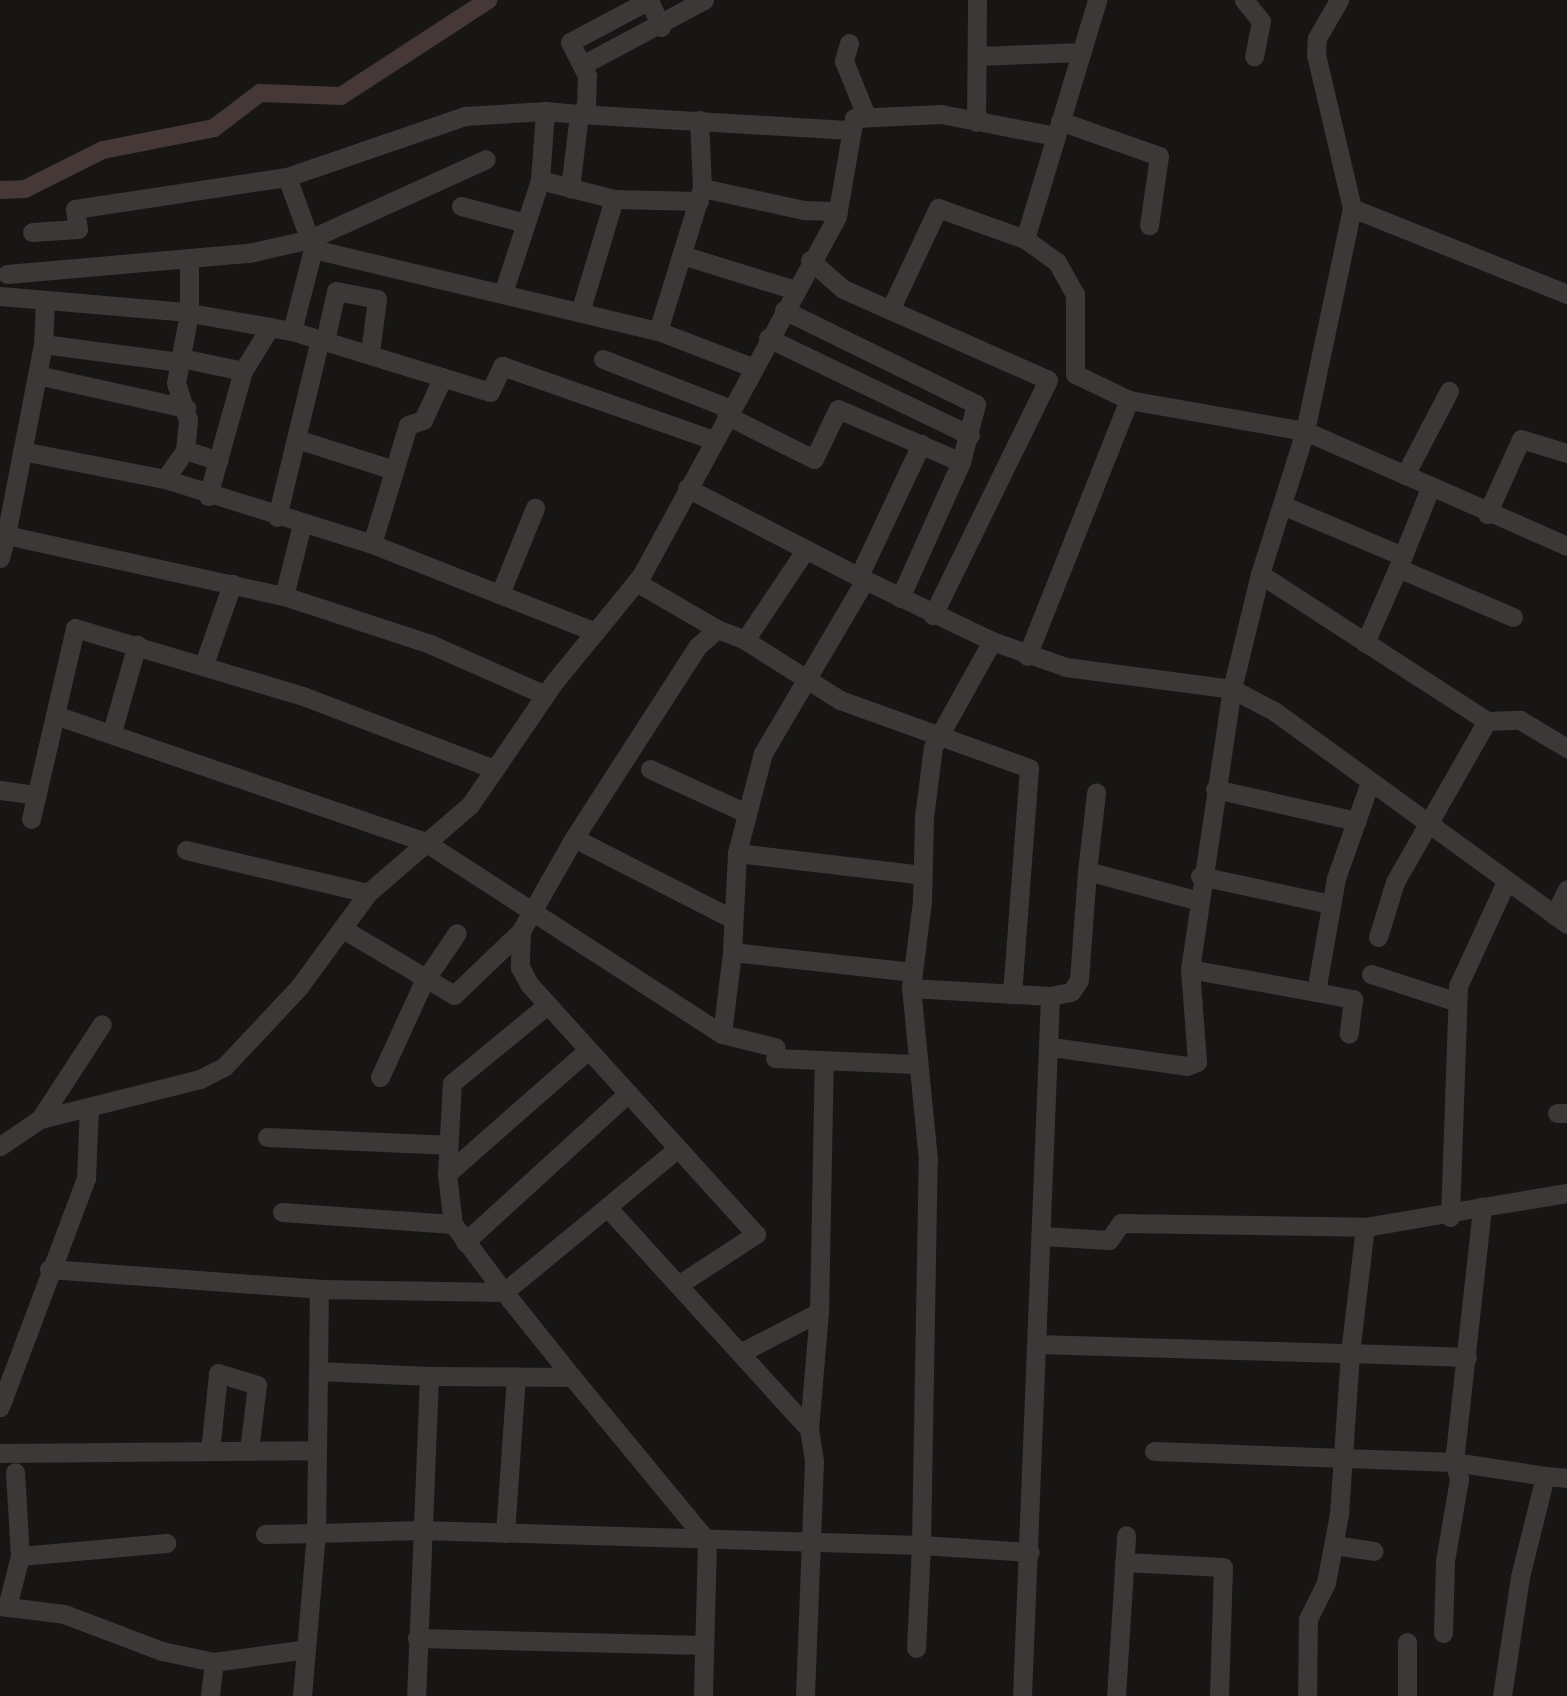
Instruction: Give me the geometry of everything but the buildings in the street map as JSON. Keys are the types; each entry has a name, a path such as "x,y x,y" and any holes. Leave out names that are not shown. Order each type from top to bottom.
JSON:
{"street":[{"path":"570,188 579,114 588,95 584,64 570,42 649,0 661,27"},
{"path":"584,64 661,27 704,0"},
{"path":"976,122 977,0"},
{"path":"1025,239 1097,0"},
{"path":"1244,0 1261,21 1254,56"},
{"path":"1052,1047 1187,1066 1197,1062 1190,968 1196,900 1232,689 1260,574 1306,431 1352,208 1316,55 1317,38 1339,0"},
{"path":"849,43 844,61 867,118"},
{"path":"977,56 1082,52"},
{"path":"33,232 78,229 75,209 287,177 465,116 545,111 851,130"},
{"path":"503,293 540,180 545,111"},
{"path":"0,1146 40,1119 200,1079 224,1067 299,988 368,893 470,805 545,695 636,582 838,211 854,118 940,114 976,122 1058,128 1159,156 1149,225"},
{"path":"657,331 700,195 699,120"},
{"path":"6,274 189,261 312,244 486,159"},
{"path":"287,177 312,244 292,331"},
{"path":"540,180 614,199 700,195 803,210 838,211"},
{"path":"580,312 614,199"},
{"path":"461,206 524,223"},
{"path":"890,310 938,208 1025,239 1057,262 1075,294 1080,319 1071,355 1075,374 1129,400 1306,431 1567,546"},
{"path":"1352,208 1567,294"},
{"path":"312,244 657,331 752,367"},
{"path":"682,256 795,290"},
{"path":"810,260 843,289 1048,380 933,615"},
{"path":"165,478 185,450 186,408 177,392 189,313 189,261"},
{"path":"277,517 336,291 377,299 370,353"},
{"path":"0,296 45,303 189,313 292,331 490,392 502,366 713,440"},
{"path":"0,558 43,344 45,303"},
{"path":"784,310 967,398 977,415 961,462 900,597"},
{"path":"208,496 243,371 270,327"},
{"path":"768,338 970,435"},
{"path":"43,344 180,360 243,371"},
{"path":"603,359 728,412 814,459 838,409 961,462"},
{"path":"37,375 186,408"},
{"path":"372,544 408,425 423,420 443,377"},
{"path":"1405,475 1449,391"},
{"path":"1027,656 1129,400"},
{"path":"1487,513 1521,439 1567,453"},
{"path":"299,440 394,470"},
{"path":"722,1034 732,952 737,853 744,812 780,716 806,678 862,578 921,444"},
{"path":"185,450 218,461"},
{"path":"22,451 165,478 208,496 372,544 595,632"},
{"path":"1365,643 1431,486"},
{"path":"687,488 933,615 1027,656 1232,689 1274,711 1368,785 1560,920 1567,889"},
{"path":"1282,505 1513,617"},
{"path":"500,594 535,508"},
{"path":"284,596 302,524"},
{"path":"6,535 284,596 430,644 545,695"},
{"path":"745,640 806,549"},
{"path":"1260,574 1487,721 1520,720 1567,748"},
{"path":"636,582 718,629 745,640 839,700 936,740 1029,768 1012,993"},
{"path":"204,664 232,584"},
{"path":"31,819 75,628 204,664 495,769"},
{"path":"342,929 423,983 454,995 521,931 644,721 697,647 718,629"},
{"path":"916,1648 921,1545 928,1160 915,1064 912,980 923,874 924,817 936,740 992,641"},
{"path":"112,732 137,644"},
{"path":"55,715 112,732 425,842 722,1034 775,1053 824,1060 915,1064"},
{"path":"1378,937 1395,882 1425,825 1487,721"},
{"path":"650,769 744,812"},
{"path":"1317,992 1331,904 1368,785"},
{"path":"1215,789 1356,821"},
{"path":"0,790 37,795"},
{"path":"732,952 1012,993 1050,996 1071,992 1079,980 1096,793"},
{"path":"574,838 733,919"},
{"path":"186,850 368,893"},
{"path":"737,853 923,874"},
{"path":"1087,871 1196,900"},
{"path":"1200,876 1331,904"},
{"path":"1450,1217 1458,986 1506,882"},
{"path":"521,931 520,967 547,1005 756,1234 678,1285"},
{"path":"380,1077 423,983 457,933"},
{"path":"1190,968 1353,999 1349,1034"},
{"path":"1371,974 1457,1002"},
{"path":"1022,1696 1052,1047 1050,996"},
{"path":"547,1005 452,1083 447,1174 453,1224 572,1377 707,1541 703,1696"},
{"path":"40,1119 102,1024"},
{"path":"447,1174 588,1050"},
{"path":"804,1696 812,1541 809,1429 819,1312 824,1060"},
{"path":"465,1242 628,1093"},
{"path":"0,1407 49,1269 86,1178 89,1107"},
{"path":"267,1138 447,1145"},
{"path":"49,1269 319,1289 504,1292 678,1148"},
{"path":"1042,1236 1109,1240 1121,1223 1365,1227 1450,1217 1482,1207 1567,1193"},
{"path":"607,1207 809,1429"},
{"path":"1443,1633 1445,1561 1459,1479 1454,1462 1482,1207"},
{"path":"282,1212 453,1224"},
{"path":"1307,1696 1308,1619 1326,1583 1334,1545 1344,1459 1350,1353 1365,1227"},
{"path":"302,1696 316,1533 319,1289"},
{"path":"740,1353 819,1312"},
{"path":"1038,1344 1467,1357"},
{"path":"318,1371 429,1376 572,1377"},
{"path":"210,1451 218,1373 257,1385 249,1450"},
{"path":"416,1696 429,1376"},
{"path":"505,1533 516,1376"},
{"path":"306,1649 214,1662 162,1651 91,1621 4,1607 20,1556 7,1463 210,1451 317,1450"},
{"path":"1154,1451 1454,1462 1567,1478"},
{"path":"1502,1696 1520,1577 1545,1476"},
{"path":"265,1534 421,1530 707,1541 812,1541 1030,1552"},
{"path":"1116,1696 1126,1535"},
{"path":"20,1556 166,1543"},
{"path":"1334,1545 1374,1551"},
{"path":"1124,1562 1223,1567 1219,1696"},
{"path":"417,1638 704,1644"},
{"path":"1407,1696 1408,1642"},
{"path":"210,1696 214,1662"}],"waterway":[{"path":"0,190 25,189 103,150 214,128 260,93 341,96 488,0"}]}
